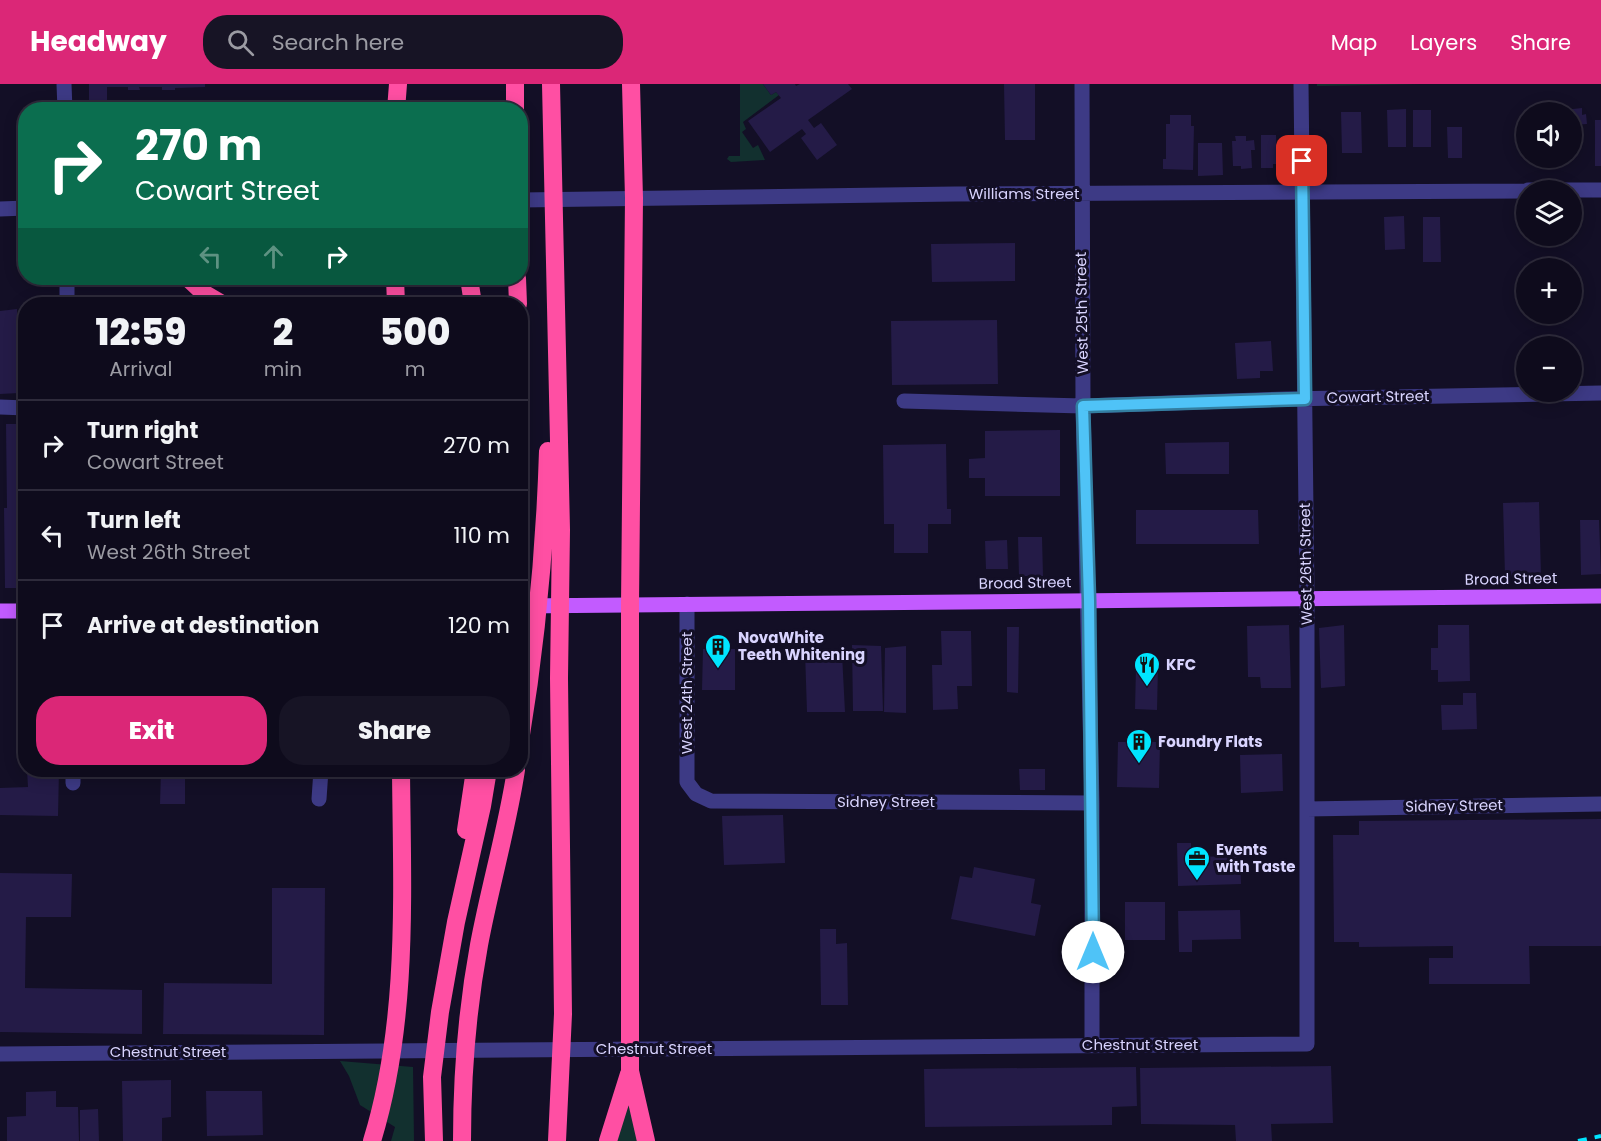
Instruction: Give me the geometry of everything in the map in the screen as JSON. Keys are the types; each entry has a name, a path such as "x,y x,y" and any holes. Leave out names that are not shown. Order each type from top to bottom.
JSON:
{"highway":[{"path":"397,102 398,84"},
{"path":"515,84 515,102"},
{"path":"551,84 554,242 554,530 559,678 562,1014 557,1141"},
{"path":"631,84 634,198 630,605 630,1071 646,1141"},
{"path":"195,285 210,297"},
{"path":"528,691 554,530"},
{"path":"372,1140 386,1080 399,991 402,897 401,777"},
{"path":"475,777 476,803"},
{"path":"434,1141 432,1077 440,1012 476,803 485,777"},
{"path":"462,1141 462,1095 467,1023 479,944 511,804 515,777"},
{"path":"608,1141 630,1071"}],"main road":[{"name":"Broad Street","path":"528,606 1601,596"},
{"path":"0,612 18,611"}],"street":[{"path":"64,84 65,102"},
{"name":"West 25th Street","path":"1082,84 1083,406 1092,803 1092,1046"},
{"name":"West 26th Street","path":"1301,84 1307,598 1307,1044"},
{"name":"Williams Street","path":"528,200 1516,190"},
{"name":"Williams Street","path":"1582,190 1601,190"},
{"path":"0,208 18,208"},
{"name":"Cowart Street","path":"904,401 1083,406 1601,393"},
{"path":"0,407 18,408"},
{"name":"West 24th Street","path":"687,604 687,782"},
{"path":"319,799 321,777"},
{"name":"Sidney Street","path":"687,782 696,794 711,801 1092,803"},
{"name":"Sidney Street","path":"1307,809 1601,804"},
{"name":"Chestnut Street","path":"0,1054 1307,1044"}],"green space":[{"path":"740,84 763,84 771,95 776,92 779,95 743,122 746,129 742,132 753,148 758,145 765,160 731,162 727,159 729,156 740,156"},
{"path":"1317,84 1421,84 1317,86"},
{"path":"340,1061 413,1067 414,1141 391,1141 395,1127 360,1105 349,1076"},
{"path":"627,1100 639,1141 616,1141"}],"building":[{"path":"89,84 205,84 205,87 162,90 162,87 139,87 140,90 128,90 128,87 107,87 107,100 89,100"},
{"path":"763,84 795,84 796,86 800,84 848,84 852,89 808,120 814,128 821,123 837,145 817,160 801,138 806,134 802,129 770,152 748,121 781,98 776,92 771,95"},
{"path":"1004,84 1035,84 1035,140 1005,140"},
{"path":"1406,109 1406,147 1388,147 1387,110"},
{"path":"1413,110 1431,110 1431,147 1413,147"},
{"path":"1341,112 1361,112 1362,153 1342,153"},
{"path":"1586,114 1587,124 1582,124 1582,115"},
{"path":"1170,115 1191,115 1191,126 1194,126 1193,170 1163,169 1163,159 1166,159 1166,124 1170,124"},
{"path":"1595,120 1601,120 1601,166 1595,166"},
{"path":"1447,127 1462,127 1462,158 1448,158"},
{"path":"1261,135 1276,135 1277,164 1273,164 1273,168 1261,168"},
{"path":"1235,136 1246,136 1246,141 1254,140 1255,150 1251,150 1252,168 1241,169 1241,166 1233,166 1232,141 1236,141"},
{"path":"1198,143 1222,143 1223,175 1198,176"},
{"path":"1404,216 1405,249 1385,250 1384,217"},
{"path":"1423,217 1440,217 1441,262 1423,262"},
{"path":"1015,243 1015,281 932,282 931,244"},
{"path":"17,309 18,393 0,394 0,311"},
{"path":"997,320 998,384 892,385 891,321"},
{"path":"1271,341 1273,371 1260,371 1260,378 1237,379 1235,343"},
{"path":"6,424 18,424 18,588 5,588 4,508 7,508"},
{"path":"1060,430 1060,496 985,496 985,478 969,478 969,459 985,458 985,431"},
{"path":"1229,442 1229,474 1166,474 1165,443"},
{"path":"946,444 947,509 951,509 951,524 928,524 928,553 894,553 894,524 884,524 883,445"},
{"path":"1539,502 1541,575 1505,576 1503,503"},
{"path":"1136,510 1258,510 1259,544 1136,544"},
{"path":"1580,520 1599,520 1601,574 1581,575"},
{"path":"1018,537 1042,537 1043,576 1019,576"},
{"path":"1007,540 1008,569 986,569 985,541"},
{"path":"1289,625 1291,688 1261,688 1260,677 1248,677 1247,626"},
{"path":"1344,625 1345,686 1321,688 1319,628"},
{"path":"1438,625 1469,625 1470,681 1438,682 1438,670 1431,670 1431,648 1438,648"},
{"path":"1007,627 1019,627 1018,693 1007,692"},
{"path":"941,631 971,631 972,686 957,686 958,709 933,710 932,665 942,665"},
{"path":"852,645 881,646 883,711 853,711"},
{"path":"906,646 906,713 884,712 885,648"},
{"name":"NovaWhite Teeth Whitening","path":"703,649 735,649 735,690 702,690"},
{"path":"805,652 842,654 845,712 807,712"},
{"name":"KFC","path":"1136,667 1158,667 1157,710 1135,709"},
{"path":"1463,693 1476,693 1477,729 1442,730 1441,705 1463,705"},
{"name":"Foundry Flats","path":"1118,742 1160,742 1159,788 1117,787"},
{"name":"Foundry Flats","path":"1282,754 1283,791 1241,793 1240,755"},
{"path":"1019,769 1045,769 1045,790 1020,790"},
{"path":"27,777 59,777 58,816 0,815 0,788 28,787"},
{"path":"161,777 185,777 185,804 160,804"},
{"path":"783,815 785,863 724,865 722,816"},
{"path":"1601,819 1601,946 1529,946 1530,984 1429,984 1429,958 1453,958 1453,946 1359,947 1359,942 1334,942 1333,835 1359,835 1359,821"},
{"path":"1177,843 1191,843 1191,857 1240,856 1241,884 1178,886"},
{"path":"974,867 1035,879 1031,903 1041,905 1035,936 951,919 960,876 972,878"},
{"path":"0,873 72,874 71,917 26,917 25,988 142,990 142,1034 0,1032"},
{"path":"272,888 325,888 324,1035 163,1034 164,983 272,984"},
{"path":"1125,902 1165,902 1165,940 1125,940"},
{"path":"1240,910 1241,939 1192,940 1192,952 1179,952 1178,911"},
{"path":"820,929 836,929 836,944 847,943 848,1005 821,1005"},
{"path":"1331,1066 1333,1123 1271,1124 1272,1141 1236,1141 1235,1125 1141,1124 1140,1068"},
{"path":"1136,1067 1137,1106 1112,1107 1112,1125 925,1127 924,1069"},
{"path":"171,1080 171,1117 162,1118 162,1141 123,1141 122,1081"},
{"path":"56,1091 56,1107 78,1107 79,1141 7,1141 7,1117 26,1116 26,1092"},
{"path":"206,1091 262,1091 263,1135 207,1136"},
{"path":"98,1109 99,1141 80,1141 80,1110"}],"railway":[{"path":"1578,1141 1601,1136"}],"place":[{"name":"NovaWhite Teeth Whitening","path":"718,670"},
{"name":"KFC","path":"1147,688"},
{"name":"Foundry Flats","path":"1139,765"},
{"name":"Events with Taste","path":"1197,882"}],"route":[{"path":"1093,952 1089,600 1083,406 1305,399 1302,161"}]}
